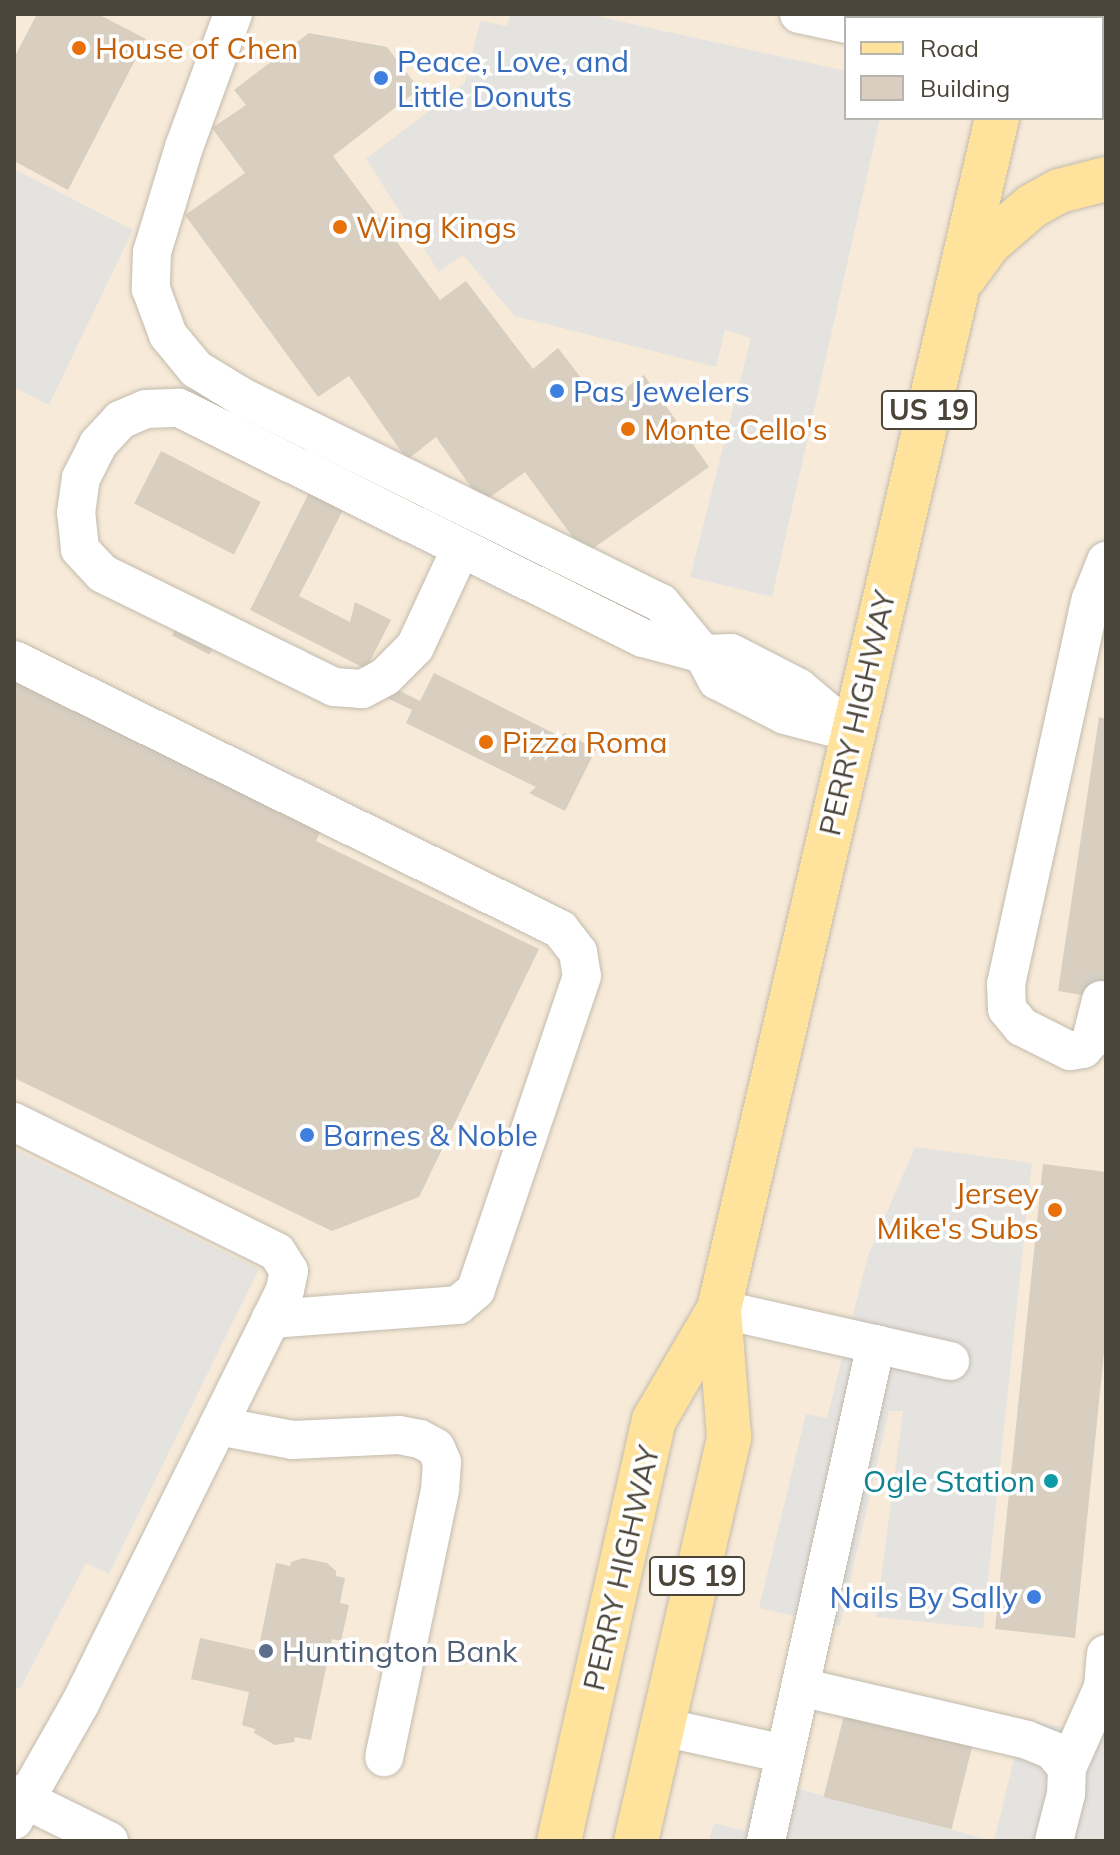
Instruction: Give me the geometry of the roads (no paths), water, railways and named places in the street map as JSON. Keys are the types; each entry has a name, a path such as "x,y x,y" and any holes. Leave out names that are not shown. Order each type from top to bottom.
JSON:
{"main road":[{"name":"PERRY HIGHWAY","path":"563,1823 654,1420 719,1309 997,120"},
{"path":"958,284 988,244 1032,206 1059,191 1106,179"},
{"name":"PERRY HIGHWAY","path":"636,1841 729,1437 719,1309"},
{"path":"541,1841 563,1823"}],"street":[{"path":"233,14 184,147 152,252 151,289 168,335 196,369 242,397 661,603 703,654"},
{"path":"799,14 844,24"},
{"path":"461,548 415,647 385,677 362,689 334,687 103,574 80,549 76,513 81,478 98,444 120,420 146,409 179,408 643,638 703,654 731,653 786,681 852,733"},
{"path":"1101,1000 1091,1040 1083,1049 1070,1051 1022,1027 1007,1009 1006,984 1091,599 1106,561"},
{"path":"14,660 560,929 578,952 582,976 476,1290 458,1305 271,1319"},
{"path":"14,1122 277,1252 289,1271 285,1290 81,1702 18,1805 109,1841"},
{"path":"719,1309 950,1361"},
{"path":"766,1841 876,1344"},
{"path":"218,1426 293,1440 399,1435 420,1439 436,1448 442,1462 440,1490 384,1757"},
{"path":"1054,1841 1066,1794 1067,1768 1103,1687 1106,1654"},
{"path":"800,1687 1027,1740 1052,1750 1067,1768"},
{"path":"662,1727 785,1754"}],"tunnel":[{"path":"1101,1000 1106,975"}],"place":[{"name":"House of Chen","path":"79,48"},
{"name":"Peace, Love, and Little Donuts","path":"381,78"},
{"name":"Wing Kings","path":"340,227"},
{"name":"Pas Jewelers","path":"557,391"},
{"name":"Monte Cello's","path":"628,429"},
{"name":"Pizza Roma","path":"486,742"},
{"name":"Barnes & Noble","path":"307,1135"},
{"name":"Jersey Mike's Subs","path":"1055,1210"},
{"name":"Ogle Station","path":"1051,1481"},
{"name":"Nails By Sally","path":"1034,1597"},
{"name":"Huntington Bank","path":"266,1651"}]}
